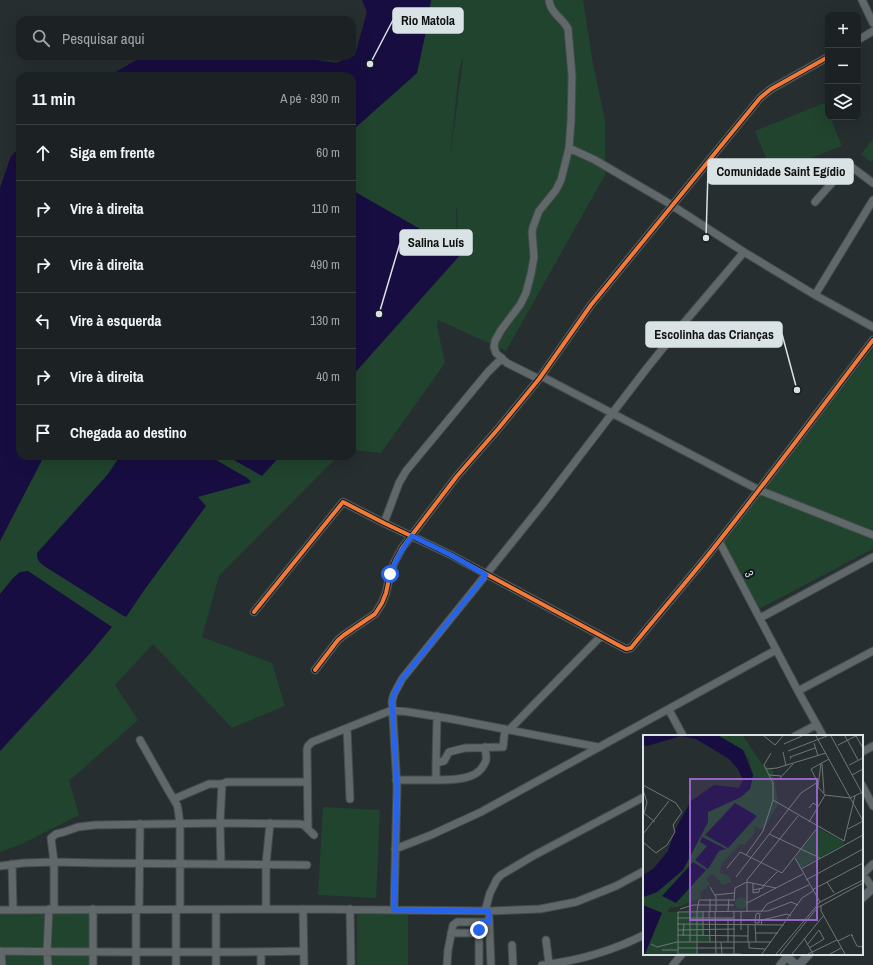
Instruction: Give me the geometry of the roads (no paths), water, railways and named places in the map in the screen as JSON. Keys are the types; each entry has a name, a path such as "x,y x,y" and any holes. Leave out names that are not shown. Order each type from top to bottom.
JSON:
{"main road":[{"path":"863,897 873,889"},
{"path":"788,956 798,965 808,955"}],"street":[{"path":"549,0 551,7 566,24 568,29 572,76 569,148 561,180 556,190 539,211 533,227 534,257 526,293 520,305 495,341 494,347 496,353 512,366 613,414 759,490 873,535"},
{"path":"862,0 873,22"},
{"path":"861,38 873,31"},
{"path":"315,670 341,637 375,614 382,603 390,574 402,548 457,476 540,378 591,305 760,98 771,89 825,59"},
{"path":"569,148 595,160 815,295 873,327"},
{"path":"815,202 846,167 853,168 873,183"},
{"path":"815,295 873,200"},
{"path":"394,910 396,780 392,701 394,694 402,679 542,505 647,368 744,252"},
{"path":"254,612 344,502 451,555 622,647 626,649 631,648 719,541 873,340"},
{"path":"384,523 399,483 406,471 488,372 502,358"},
{"name":"3","path":"719,541 798,692 822,735"},
{"path":"760,618 873,557"},
{"path":"436,763 444,761 449,752 465,748 502,747 507,730 602,636"},
{"path":"395,849 482,812 776,650"},
{"path":"798,692 873,650"},
{"path":"308,828 308,746 318,739 392,710 437,716 598,747"},
{"path":"669,710 682,735"},
{"path":"436,780 437,716"},
{"path":"797,735 816,725"},
{"path":"347,728 350,799"},
{"path":"140,740 178,809 181,864 176,965"},
{"path":"863,751 873,746"},
{"path":"396,780 448,780 476,774 481,770 486,761 485,747"},
{"path":"174,800 209,784 222,784 227,782 307,782"},
{"path":"221,864 220,823 222,784"},
{"path":"863,787 873,806"},
{"path":"490,965 489,922 487,911 490,893 497,879 501,875 533,856 643,798"},
{"path":"266,909 266,864 270,823"},
{"path":"48,965 47,952 54,862 51,838 56,834 78,827 95,825 270,823 304,825 314,835"},
{"path":"136,965 140,824"},
{"path":"0,866 54,862 97,864 140,863 307,865"},
{"path":"12,864 13,909"},
{"path":"863,874 873,864"},
{"path":"0,910 350,909 487,911 540,909 576,902 616,886 643,872"},
{"path":"863,876 873,889"},
{"path":"93,909 93,965"},
{"path":"303,909 304,965"},
{"path":"350,909 351,965"},
{"path":"216,910 216,965"},
{"path":"447,965 448,950 453,925 456,922 489,922"},
{"path":"479,965 479,933 481,922"},
{"path":"451,933 479,933"},
{"path":"546,940 545,965 598,954 643,935"},
{"path":"512,945 513,965"},
{"path":"2,965 1,952 303,951"},
{"path":"261,952 261,965"},
{"path":"673,965 681,955"},
{"path":"780,965 788,956"}],"place":[{"name":"Rio Matola","path":"370,64"},
{"name":"Comunidade Sain´t Egídio","path":"706,238"},
{"name":"Salina Luís","path":"379,314"},
{"name":"Escolinha das Crianças","path":"797,390"}]}
